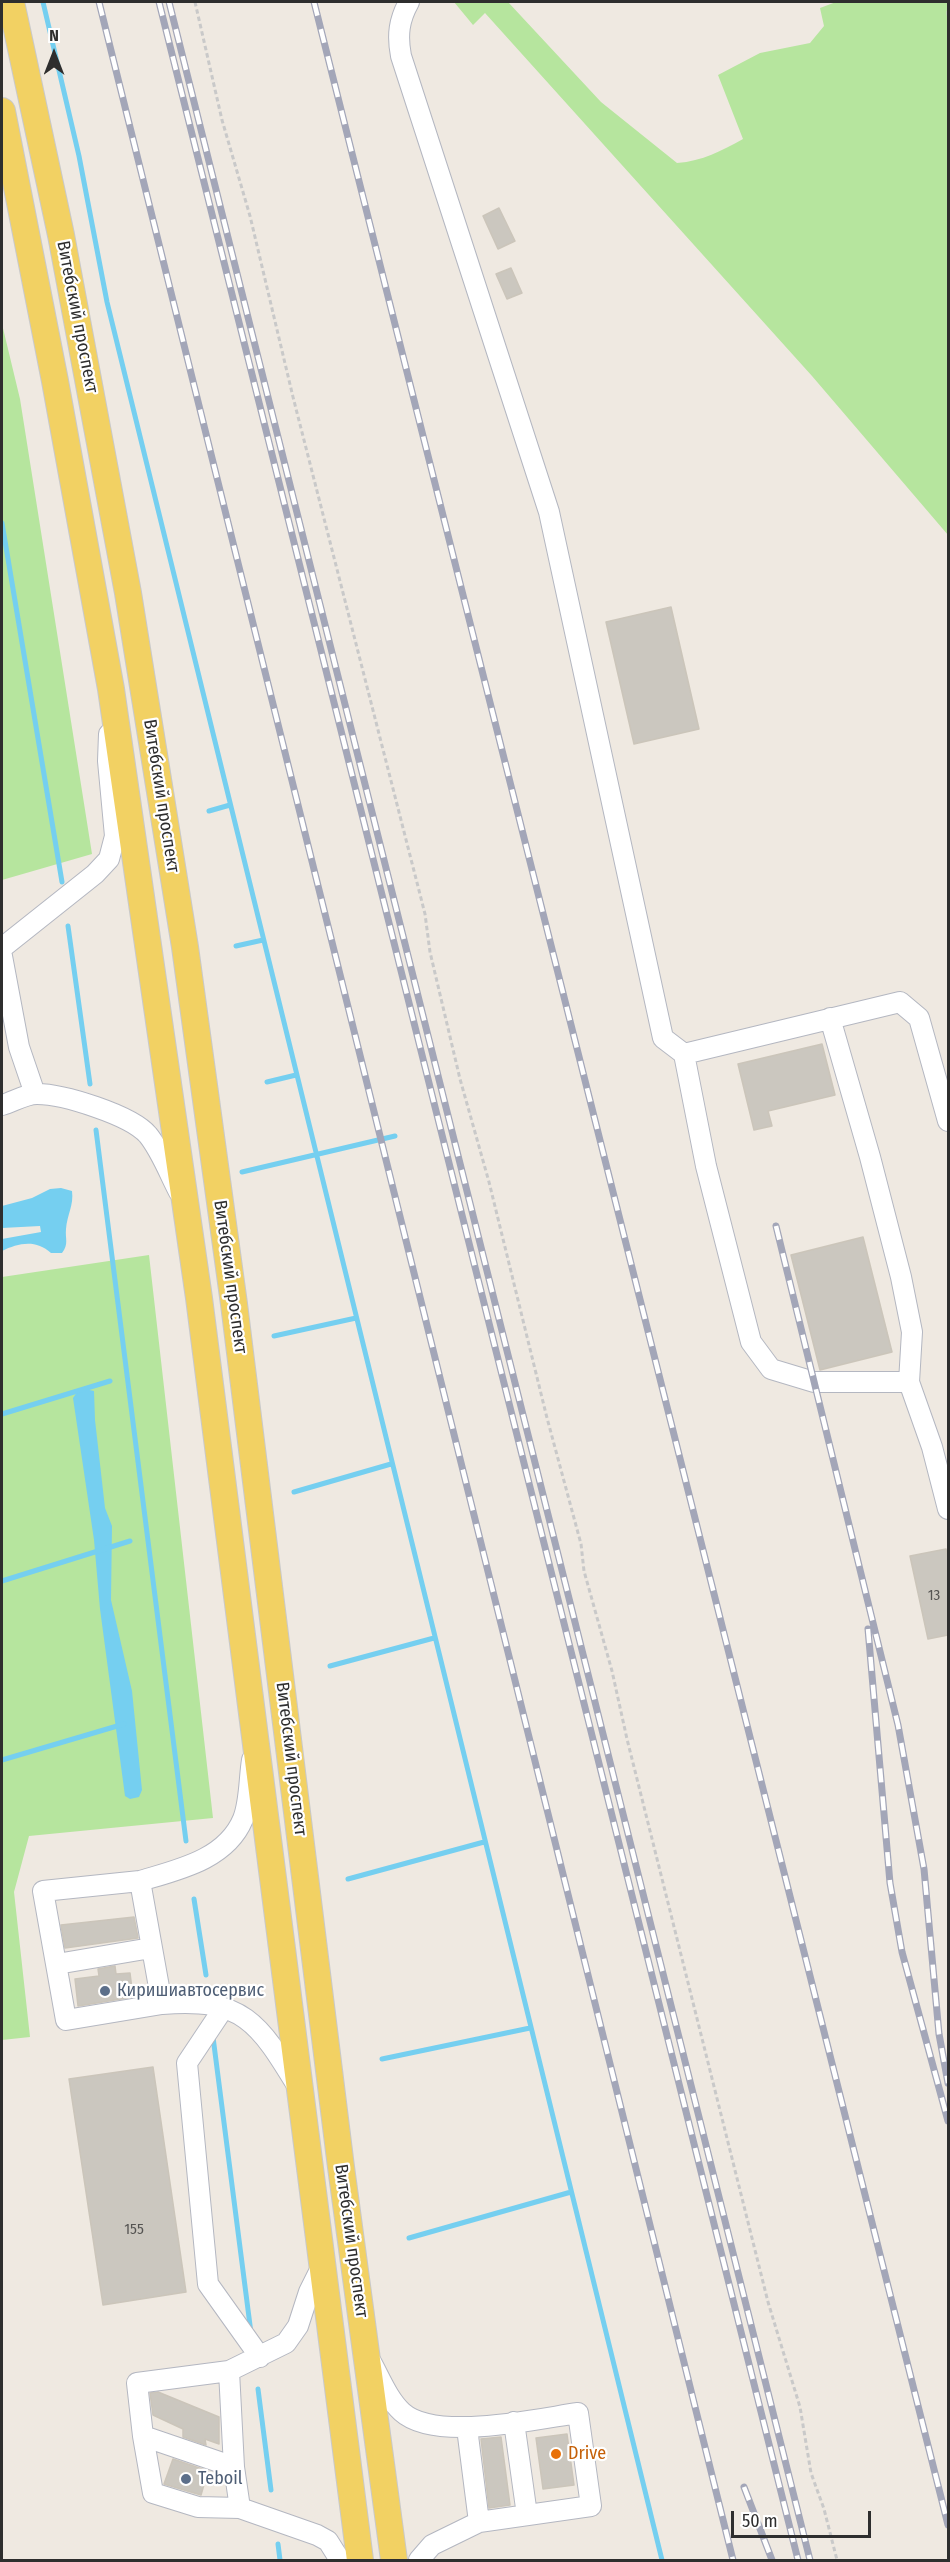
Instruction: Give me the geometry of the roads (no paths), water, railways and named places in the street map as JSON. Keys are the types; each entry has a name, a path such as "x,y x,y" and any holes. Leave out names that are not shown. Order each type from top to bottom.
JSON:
{"main road":[{"name":"Витебский проспект","path":"11,2 62,235 128,593 185,947 234,1304 341,2167 394,2560"},
{"name":"Витебский проспект","path":"2,111 9,179 111,689 187,1205 360,2560"}],"street":[{"path":"409,2 400,17 398,39 401,56 549,512 663,1038 684,1054 706,1167 751,1342 771,1369 814,1382 909,1382"},
{"path":"2,948 95,874 109,859 115,836 108,761 111,689"},
{"path":"2,956 10,1048 34,1094"},
{"path":"684,1054 900,1002 919,1018 948,1121"},
{"path":"830,1018 870,1156 901,1277 912,1332 909,1382 932,1447 948,1509"},
{"path":"2,1105 34,1094 63,1098 137,1124 148,1136 187,1205"},
{"path":"255,1739 244,1818 224,1844 197,1862 140,1881 44,1891 66,2020 185,2002 223,2009 248,2019 260,2030 300,2091"},
{"path":"140,1881 162,2004"},
{"path":"57,1964 151,1948"},
{"path":"223,2009 187,2063 208,2284 260,2356"},
{"path":"323,2264 309,2292 298,2326 286,2343 229,2371 137,2383 153,2493 198,2507 240,2508 317,2535 328,2541 340,2560"},
{"path":"367,2355 394,2404 403,2414 416,2421 467,2428 578,2413 591,2506 479,2522 432,2545 419,2560"},
{"path":"229,2371 234,2467 240,2508"},
{"path":"514,2422 527,2515"},
{"path":"467,2428 479,2522"},
{"path":"143,2436 234,2467"}],"water":[{"path":"61,1188 72,1191 66,1244 62,1253 51,1253 33,1244 14,1246 2,1251 2,1239 41,1232 40,1226 2,1228 2,1206 32,1198 50,1189"},
{"path":"80,1388 94,1391 105,1508 112,1526 111,1600 132,1691 142,1790 139,1797 130,1799 125,1796 100,1609 94,1540 73,1398"}],"waterway":[{"path":"43,2 79,156 107,302 662,2560"},
{"path":"2,523 62,882"},
{"path":"209,811 230,805"},
{"path":"68,926 90,1084"},
{"path":"236,946 263,940"},
{"path":"267,1082 296,1075"},
{"path":"96,1130 186,1841"},
{"path":"242,1172 395,1136"},
{"path":"274,1336 356,1318"},
{"path":"2,1414 110,1381"},
{"path":"294,1492 391,1464"},
{"path":"2,1581 130,1541"},
{"path":"330,1666 434,1638"},
{"path":"2,1760 124,1724"},
{"path":"348,1879 484,1842"},
{"path":"194,1899 206,1975"},
{"path":"382,2059 530,2028"},
{"path":"213,2037 251,2333"},
{"path":"409,2238 571,2192"},
{"path":"258,2389 271,2490"},
{"path":"278,2544 280,2560"}],"railway":[{"path":"99,2 733,2560"},
{"path":"159,2 798,2560"},
{"path":"169,2 810,2560"},
{"path":"314,2 948,2525"},
{"path":"776,1226 898,1725 924,1869 939,2034 948,2083"},
{"path":"868,1629 890,1883 902,1952 948,2121"},
{"path":"744,2487 772,2560"}],"place":[{"name":"Киришиавтосервис","path":"105,1991"},
{"name":"Drive","path":"556,2454"},
{"name":"Teboil","path":"186,2479"}]}
